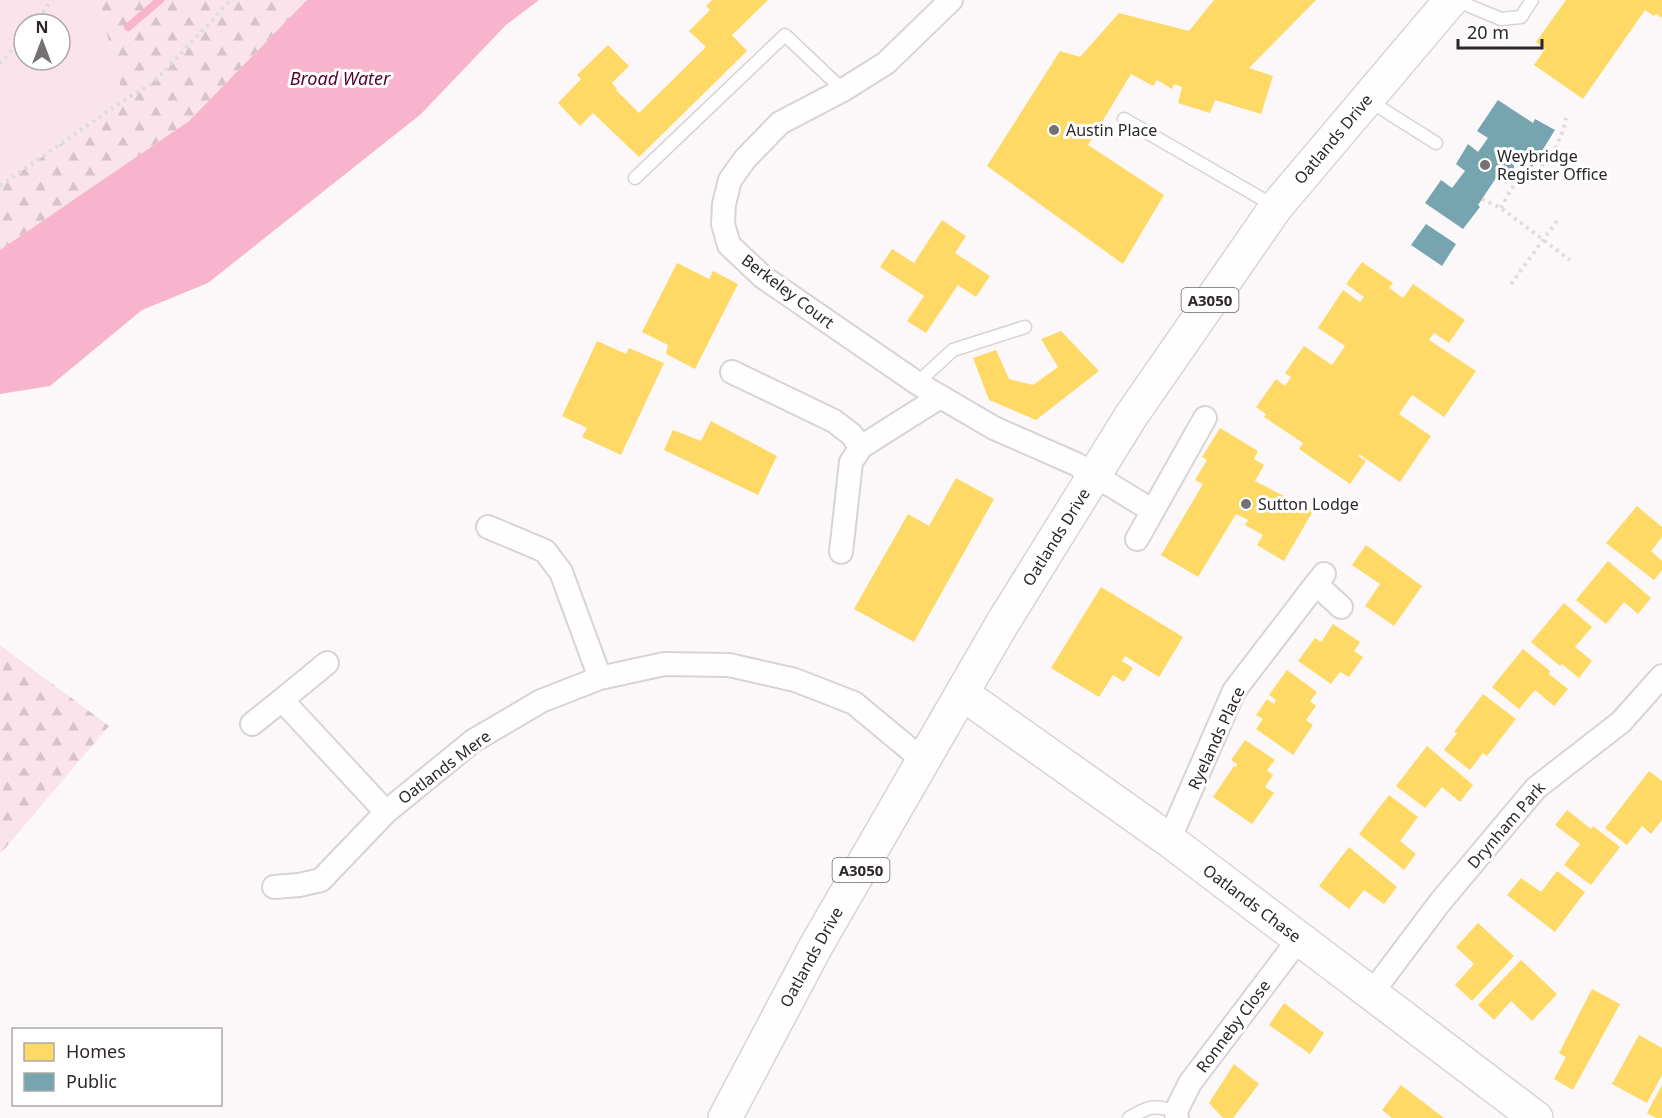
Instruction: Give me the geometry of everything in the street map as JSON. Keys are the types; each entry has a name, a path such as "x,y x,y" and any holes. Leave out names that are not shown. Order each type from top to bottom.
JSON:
{"main road":[{"name":"Oatlands Drive","path":"725,1118 816,946 1002,624 1137,406 1276,207 1453,0"},
{"name":"Oatlands Chase","path":"963,694 1169,840 1536,1118"}],"street":[{"name":"Berkeley Court","path":"951,0 886,63 843,90 780,123 745,159 730,180 724,204 723,224 729,246 763,277 917,383 993,428 1076,464 1153,511"},
{"path":"732,372 834,421 851,434 861,447"},
{"path":"841,552 851,462 861,447 940,397"},
{"path":"1137,539 1205,418"},
{"path":"488,527 545,551 561,572 600,678"},
{"name":"Ryelands Place","path":"1169,840 1234,691 1320,579 1341,607"},
{"path":"252,724 327,663"},
{"name":"Oatlands Mere","path":"274,887 321,880 386,812 473,741 541,701 600,678 664,664 729,665 795,680 854,703 924,761"},
{"name":"Drynham Park","path":"1371,994 1441,901 1536,788 1621,722 1662,676"},
{"name":"Oatlands Mere","path":"282,700 386,812"},
{"name":"Ronneby Close","path":"1177,1115 1190,1083 1299,939"}],"lane":[{"path":"1453,0 1501,19 1521,17 1532,0"},
{"path":"635,178 785,35 843,90"},
{"path":"1368,99 1436,143"},
{"path":"1124,119 1276,207"},
{"path":"917,383 953,350 1025,327"},
{"path":"1129,1118 1146,1108 1163,1108 1177,1115"}],"path":[{"path":"42,12 52,0"},
{"path":"0,186 124,100 152,84 231,0"},
{"path":"0,64 12,50"},
{"path":"1501,208 1519,180 1532,174 1548,156 1562,135 1566,118"},
{"path":"1482,199 1501,208 1570,260"},
{"path":"1511,284 1559,218"}],"green space":[{"path":"0,0 98,0 124,100 0,186"},
{"path":"98,0 307,0 189,121 0,250 0,186 124,100"},
{"path":"0,645 109,726 0,854"}],"water":[{"name":"Broad Water","path":"307,0 539,0 506,25 421,114 208,283 142,310 50,386 0,394 0,250 189,121"}],"building: Homes":[{"path":"712,0 768,0 732,35 747,51 639,157 593,113 580,126 558,103 581,79 577,75 608,45 629,66 612,83 639,113 706,47 689,31 710,10 706,6"},
{"name":"Austin Place","path":"1214,0 1316,0 1249,68 1273,76 1261,114 1215,100 1210,113 1178,103 1182,87 1174,84 1172,89 1157,80 1153,86 1131,74 1088,145 1164,195 1123,264 987,166 1060,51 1080,57 1119,13 1189,31"},
{"path":"1566,0 1662,0 1662,18 1645,10 1583,99 1534,65 1545,49 1536,42"},
{"path":"942,220 966,236 955,253 990,276 976,297 958,285 926,333 907,321 924,296 880,267 892,249 914,263"},
{"path":"1362,262 1393,283 1389,288 1403,298 1413,284 1465,320 1449,343 1434,333 1429,340 1476,371 1444,417 1412,395 1399,414 1431,436 1400,482 1359,454 1358,456 1366,461 1350,484 1299,449 1303,443 1264,417 1266,414 1256,407 1276,379 1285,386 1291,377 1285,373 1304,346 1332,365 1345,346 1318,328 1343,290 1360,302 1364,297 1346,284"},
{"path":"677,263 709,279 713,271 738,284 695,369 666,354 668,345 642,332"},
{"path":"1061,331 1099,371 1036,420 989,400 973,358 996,350 1009,379 1033,385 1058,367 1041,339"},
{"path":"597,341 626,354 629,348 664,363 621,455 582,437 587,428 562,416"},
{"path":"711,421 777,456 758,495 664,450 673,430 701,441"},
{"name":"Sutton Lodge","path":"1220,428 1258,451 1254,459 1264,465 1255,481 1313,511 1284,561 1257,545 1263,535 1245,525 1248,520 1236,514 1198,577 1161,555 1203,484 1195,480 1207,460 1202,457"},
{"path":"956,478 994,499 914,642 854,609 908,514 929,526"},
{"path":"1637,506 1662,527 1662,537 1651,551 1662,561 1662,570 1654,580 1606,543"},
{"path":"1366,545 1422,586 1394,626 1365,606 1380,584 1352,565"},
{"path":"1608,561 1651,598 1638,614 1624,602 1606,624 1576,600"},
{"path":"1101,587 1183,637 1159,677 1125,656 1122,661 1133,668 1124,682 1113,675 1099,697 1051,668"},
{"path":"1564,603 1592,627 1575,647 1592,661 1579,678 1531,642"},
{"path":"1333,624 1360,642 1354,651 1363,657 1349,677 1340,672 1331,684 1298,661 1315,638 1321,642"},
{"path":"1523,649 1568,689 1554,706 1535,690 1519,709 1492,687"},
{"path":"1287,670 1317,692 1310,701 1316,706 1306,720 1313,725 1293,755 1256,729 1263,719 1256,715 1267,699 1274,704 1276,700 1269,695"},
{"path":"1483,694 1516,719 1487,756 1483,753 1470,770 1444,750 1457,733 1454,732"},
{"path":"1245,740 1275,760 1267,770 1273,775 1265,787 1274,793 1252,824 1213,797 1234,766 1236,767 1237,764 1231,760"},
{"path":"1427,746 1473,785 1460,802 1442,787 1425,808 1396,786"},
{"path":"1649,771 1662,781 1662,820 1651,834 1642,826 1627,845 1605,828"},
{"path":"1389,795 1418,817 1400,841 1416,854 1404,870 1359,834"},
{"path":"1567,810 1591,829 1593,826 1620,847 1591,885 1564,865 1580,844 1555,825"},
{"path":"1349,847 1397,887 1384,904 1364,890 1349,909 1319,886"},
{"path":"1557,871 1585,892 1555,932 1507,895 1521,878 1541,892"},
{"path":"1478,923 1514,956 1472,1001 1455,985 1474,964 1456,947"},
{"path":"1521,960 1557,994 1532,1021 1511,1001 1494,1020 1478,1005"},
{"path":"1592,989 1620,1004 1573,1090 1554,1079 1566,1057 1559,1053"},
{"path":"1284,1003 1324,1033 1310,1054 1269,1025"},
{"path":"1639,1035 1662,1048 1662,1075 1647,1103 1612,1084"},
{"path":"1234,1064 1259,1084 1233,1118 1223,1118 1209,1103"},
{"path":"1401,1085 1444,1118 1392,1118 1382,1110"},
{"path":"1662,1085 1662,1118 1656,1118 1647,1113"}],"building: Public":[{"name":"Weybridge Register Office","path":"1498,100 1533,123 1535,119 1555,130 1532,167 1515,156 1511,162 1514,166 1514,174 1506,178 1496,178 1478,205 1480,207 1463,229 1425,203 1441,180 1452,188 1465,171 1456,164 1468,144 1478,152 1488,138 1477,131"},
{"path":"1426,224 1456,244 1442,266 1411,245"}],"waterway":[{"path":"128,27 160,0"}],"place":[{"name":"Austin Place","path":"1054,130"},
{"name":"Weybridge Register Office","path":"1485,165"},
{"name":"Sutton Lodge","path":"1246,504"}]}
